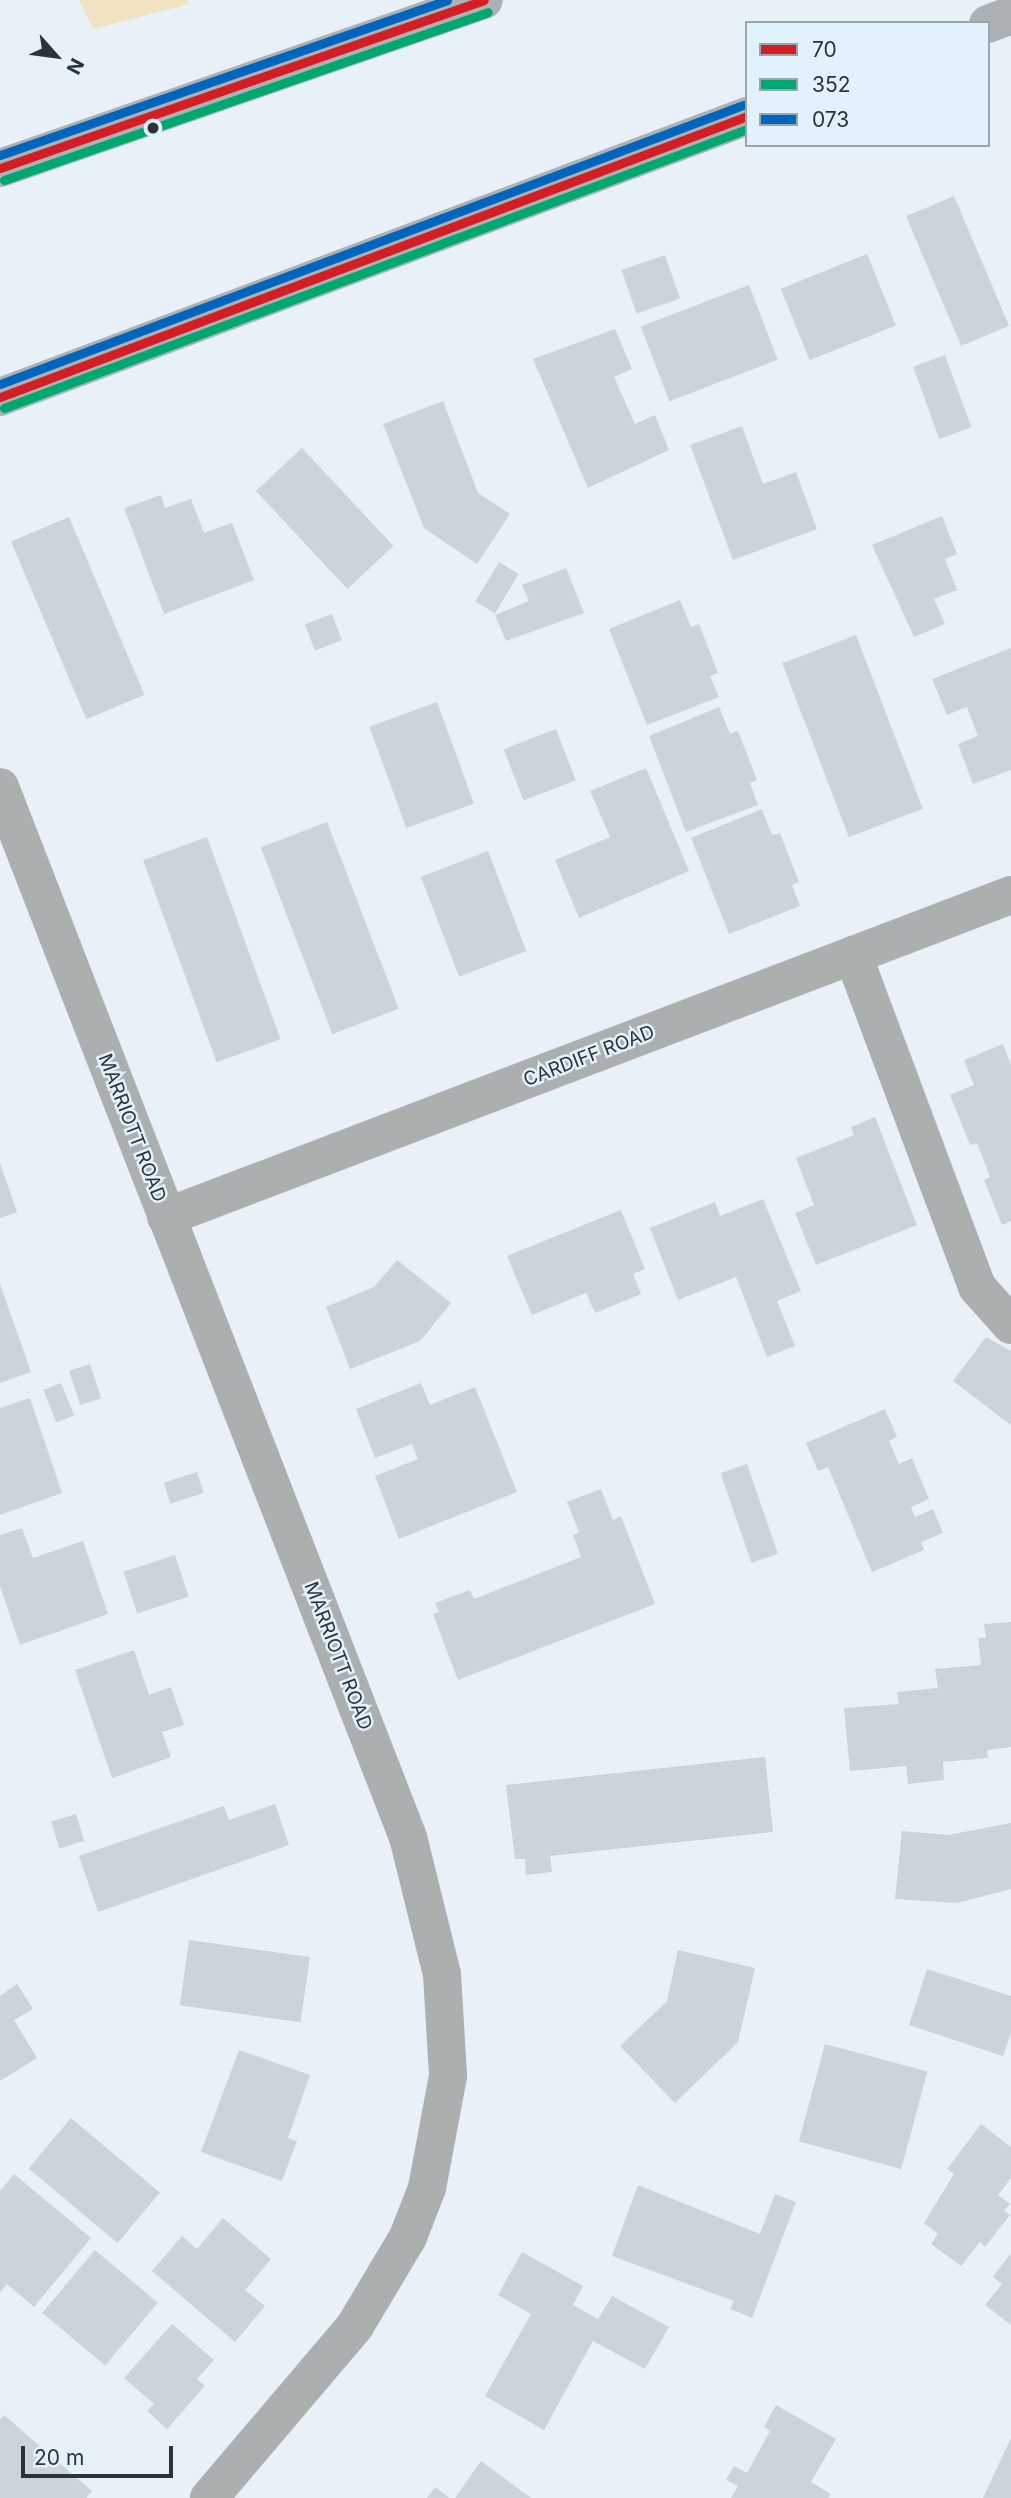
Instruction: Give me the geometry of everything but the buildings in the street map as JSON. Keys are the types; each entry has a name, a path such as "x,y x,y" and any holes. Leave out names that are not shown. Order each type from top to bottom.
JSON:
{"main road":[{"path":"0,168 484,0"},
{"path":"990,23 1011,15"},
{"path":"0,397 745,117"}],"street":[{"name":"MARRIOTT ROAD","path":"0,787 408,1837 442,1974 448,2076 427,2188 408,2237 355,2326 209,2498"},
{"name":"CARDIFF ROAD","path":"166,1217 1011,895"},
{"path":"853,955 977,1287 1011,1325"}],"shaded area":[{"path":"79,0 188,0 189,4 93,29"}],"transit line":[{"name":"073","path":"0,155 447,0"},
{"name":"70","path":"0,168 484,0"},
{"name":"352","path":"4,180 488,12"},
{"name":"073","path":"0,384 743,105"},
{"name":"70","path":"0,397 745,117"},
{"name":"352","path":"4,408 745,130"}]}
